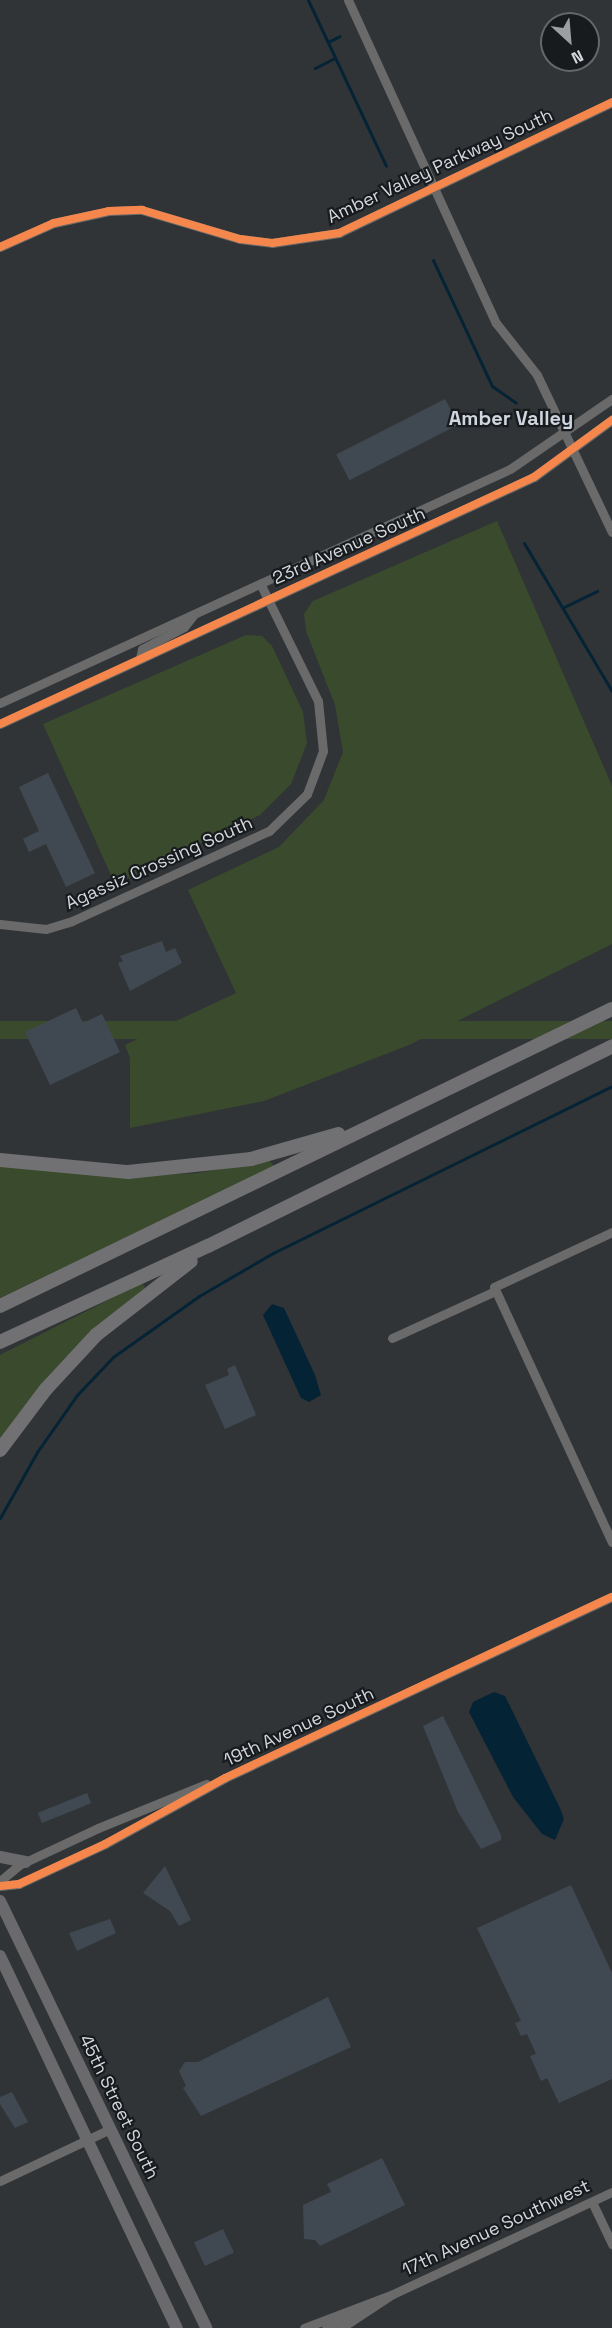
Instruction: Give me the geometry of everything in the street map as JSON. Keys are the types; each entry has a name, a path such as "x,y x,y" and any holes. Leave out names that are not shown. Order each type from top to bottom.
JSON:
{"highway":[{"path":"0,1306 295,1165 381,1119 612,1009"},
{"path":"0,1342 221,1239 612,1046"},
{"path":"0,1160 128,1172 203,1166 316,1142 381,1119"},
{"path":"0,1450 46,1389 96,1335 221,1239"}],"main road":[{"path":"0,1857 26,1862"},
{"name":"45th Street South","path":"0,1901 206,2328"},
{"path":"0,1956 177,2328"}],"street":[{"path":"348,0 436,187 496,323 537,375 612,531"},
{"name":"Amber Valley Parkway South","path":"0,247 40,228 84,215 142,210 240,239 306,240 362,223 612,102"},
{"name":"23rd Avenue South","path":"0,703 510,469 612,399"},
{"name":"23rd Avenue South","path":"0,724 524,482 574,449 612,420"},
{"name":"Agassiz Crossing South","path":"0,924 46,929 72,921 270,831 307,794 323,751 318,701 260,583"},
{"name":"23rd Avenue South","path":"140,658 142,649 184,627 194,614"},
{"name":"23rd Avenue South","path":"88,682 93,675 129,657 129,643"},
{"path":"392,1338 612,1232"},
{"path":"495,1289 612,1542"},
{"name":"19th Avenue South","path":"0,1886 20,1884 105,1844 225,1778 612,1597"},
{"name":"19th Avenue South","path":"0,1881 26,1862 159,1800 225,1778"},
{"path":"0,2181 110,2129"},
{"name":"17th Avenue Southwest","path":"304,2328 393,2294 612,2192"},
{"path":"592,2202 612,2244"},
{"path":"326,2328 393,2294"},
{"name":"17th Avenue Southwest","path":"341,2328 376,2309 393,2294"}],"green space":[{"path":"497,521 612,786 612,944 409,1045 264,1101 130,1128 130,1058 125,1045 236,993 188,890 279,847 324,800 343,752 335,705 306,631 304,614 313,601"},
{"path":"246,635 262,636 272,646 303,712 307,743 291,784 260,815 115,884 43,724"},
{"path":"0,1021 612,1021 612,1039 0,1039"},
{"path":"269,1160 274,1166 0,1298 0,1165 130,1177 198,1173"},
{"path":"142,1283 146,1289 0,1441 0,1355"}],"water":[{"path":"272,1304 284,1308 315,1375 321,1395 309,1402 301,1398 263,1315"},
{"path":"494,1692 505,1696 560,1808 564,1819 555,1840 542,1834 513,1797 469,1712 473,1702"}],"building":[{"path":"445,399 458,425 349,480 336,454"},
{"path":"48,773 95,873 66,887 46,844 29,852 23,839 39,831 19,787"},
{"path":"162,941 166,952 175,948 182,963 130,991 118,963 123,961 120,956"},
{"path":"76,1008 83,1023 102,1014 120,1052 50,1085 25,1032"},
{"path":"235,1365 256,1415 225,1429 205,1385 229,1375 227,1369"},
{"path":"443,1716 501,1835 501,1840 481,1849 458,1812 423,1726"},
{"path":"87,1793 91,1803 42,1823 38,1813"},
{"path":"165,1866 191,1920 179,1926 170,1911 143,1893"},
{"path":"571,1885 612,1973 612,2079 559,2103 547,2078 541,2081 530,2056 536,2054 527,2034 521,2036 515,2023 521,2021 477,1928"},
{"path":"110,1919 116,1933 77,1951 69,1933"},
{"path":"328,1997 351,2047 201,2116 183,2088 186,2086 179,2071 185,2062 198,2062"},
{"path":"12,2092 28,2122 15,2128 0,2104 0,2097"},
{"path":"382,2158 405,2205 320,2246 315,2240 304,2239 303,2205 331,2192 327,2184"},
{"path":"223,2229 234,2253 205,2266 194,2243"}],"waterway":[{"path":"308,0 386,166"},
{"path":"328,42 340,36"},
{"path":"315,68 335,58"},
{"path":"433,260 492,386 516,403"},
{"path":"524,543 612,691"},
{"path":"564,607 597,591"},
{"path":"0,1518 37,1452 77,1395 113,1357 199,1296 273,1253 612,1086"}],"cycle path":[{"path":"0,247 54,223 109,211 142,210 240,239 272,243 339,233 612,102"},
{"path":"0,724 534,477 612,420"},
{"path":"0,1886 19,1884 105,1844 225,1778 612,1597"}],"district":[{"name":"Amber Valley","path":"511,418"}]}
